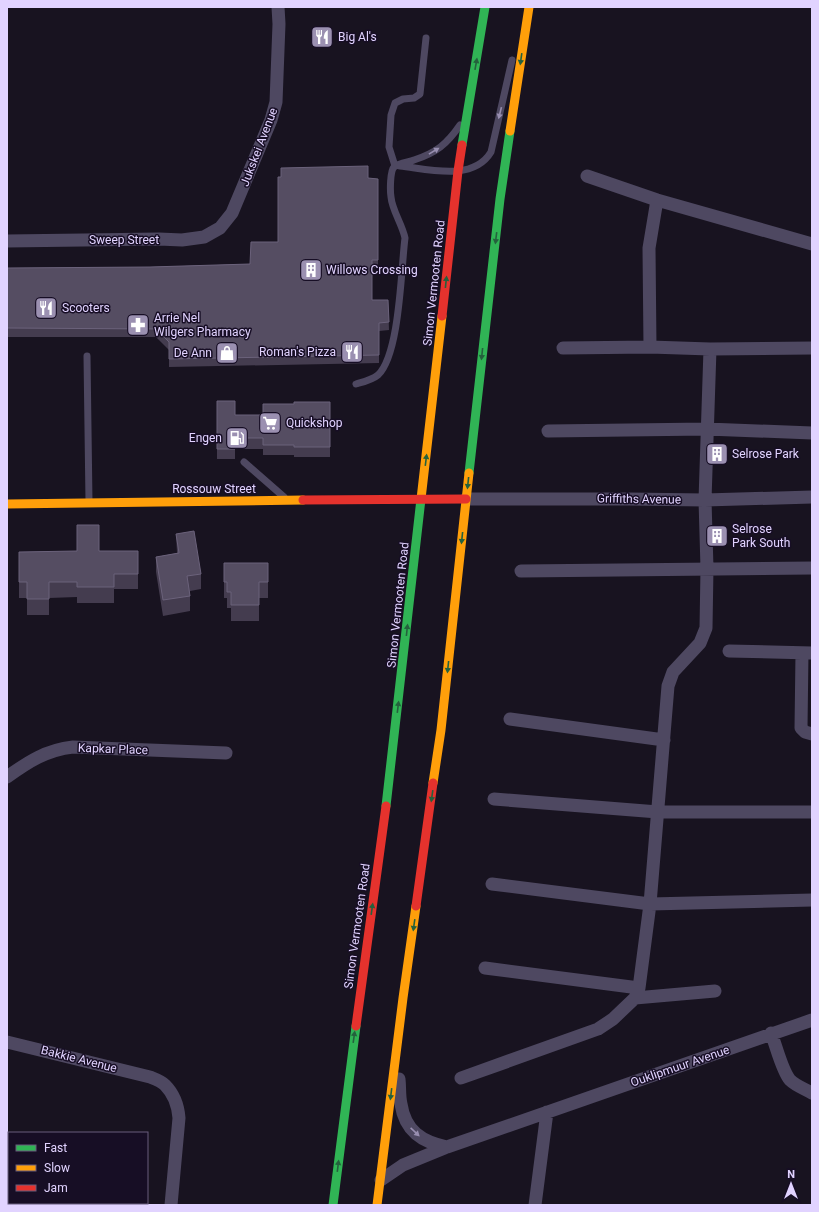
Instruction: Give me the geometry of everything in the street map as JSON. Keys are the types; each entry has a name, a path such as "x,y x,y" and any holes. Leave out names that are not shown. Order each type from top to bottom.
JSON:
{"main road":[{"name":"Simon Vermooten Road","path":"333,1205 349,1073 392,768 458,171 486,7"},
{"path":"378,1205 398,1042 441,730 500,199 527,7"},
{"name":"Rossouw Street","path":"7,504 466,499"}],"street":[{"name":"Jukskei Avenue","path":"232,214 271,120 276,102 279,24 278,7"},
{"path":"587,176 657,200 812,244"},
{"path":"650,347 649,248 657,200"},
{"name":"Sweep Street","path":"7,241 182,240 204,237 220,228 232,214"},
{"path":"563,348 812,348"},
{"path":"461,1078 598,1029 613,1019 637,993 650,904 668,686 673,672 700,643 706,628 707,568 705,500 710,349"},
{"path":"548,431 708,429 812,432"},
{"name":"Griffiths Avenue","path":"466,499 629,498 705,500 812,497"},
{"path":"521,571 812,568"},
{"path":"729,651 807,653 802,728 805,732 812,734"},
{"path":"510,720 664,740"},
{"name":"Kapkar Place","path":"7,777 45,753 72,747 226,753"},
{"path":"494,799 658,812 812,812"},
{"path":"492,884 650,904 812,900"},
{"path":"485,968 637,993 715,990"},
{"name":"Ouklipmuur Avenue","path":"381,1180 402,1165 447,1147 812,1020"},
{"path":"771,1034 785,1072 790,1080 812,1092"},
{"name":"Bakkie Avenue","path":"7,1042 150,1077 164,1084 173,1095 177,1104 179,1118 171,1205"},
{"path":"398,1042 400,1104 409,1127 417,1135 426,1140 436,1145 447,1147"},
{"path":"535,1205 547,1112"}],"lane":[{"path":"396,166 449,172 477,166 487,159 491,152 508,75 527,7"},
{"path":"396,166 389,147 392,115 395,103 403,99 414,98 420,94 426,38"},
{"path":"356,384 373,378 379,374 387,362 397,317 405,238 391,198 392,171 396,166 424,157 437,150 450,140 467,115"},
{"path":"87,356 89,503"},
{"path":"244,462 288,500"}],"building":[{"name":"Willows Crossing","path":"368,166 368,178 378,179 378,260 372,260 372,300 388,300 389,322 379,323 379,355 169,359 169,342 156,329 7,328 7,268 150,267 250,264 251,242 278,242 278,177 281,177 281,168"},
{"path":"217,401 235,401 235,415 263,415 263,404 330,402 330,447 263,445 263,438 235,438 235,449 217,449"},
{"path":"77,525 99,525 99,551 138,551 138,574 114,574 114,587 77,587 77,582 49,582 49,599 27,599 27,582 19,582 19,552 77,551"},
{"path":"194,531 201,574 187,576 190,596 163,600 156,557 179,553 176,534"},
{"path":"224,563 268,563 268,582 259,582 259,605 231,605 231,592 227,592 227,582 224,582"}],"traffic: fast":[{"path":"462,145 485,7"},
{"path":"469,473 500,199 510,131"},
{"path":"386,806 421,499"},
{"path":"333,1205 356,1026"}],"traffic: slow":[{"path":"510,131 529,7"},
{"path":"421,499 442,316"},
{"path":"433,783 441,730 469,473"},
{"path":"7,504 303,500"},
{"path":"377,1205 416,906"}],"traffic: jam":[{"path":"442,316 462,145"},
{"path":"303,500 466,499"},
{"path":"416,906 433,783"},
{"path":"356,1026 386,806"}],"place":[{"name":"Big Al's","path":"322,37"},
{"name":"Willows Crossing","path":"311,270"},
{"name":"Scooters","path":"46,308"},
{"name":"Arrie Nel Wilgers Pharmacy","path":"138,325"},
{"name":"Roman's Pizza","path":"352,352"},
{"name":"De Ann","path":"227,353"},
{"name":"Quickshop","path":"270,423"},
{"name":"Engen","path":"237,438"},
{"name":"Selrose Park","path":"717,454"},
{"name":"Selrose Park South","path":"717,536"}]}
